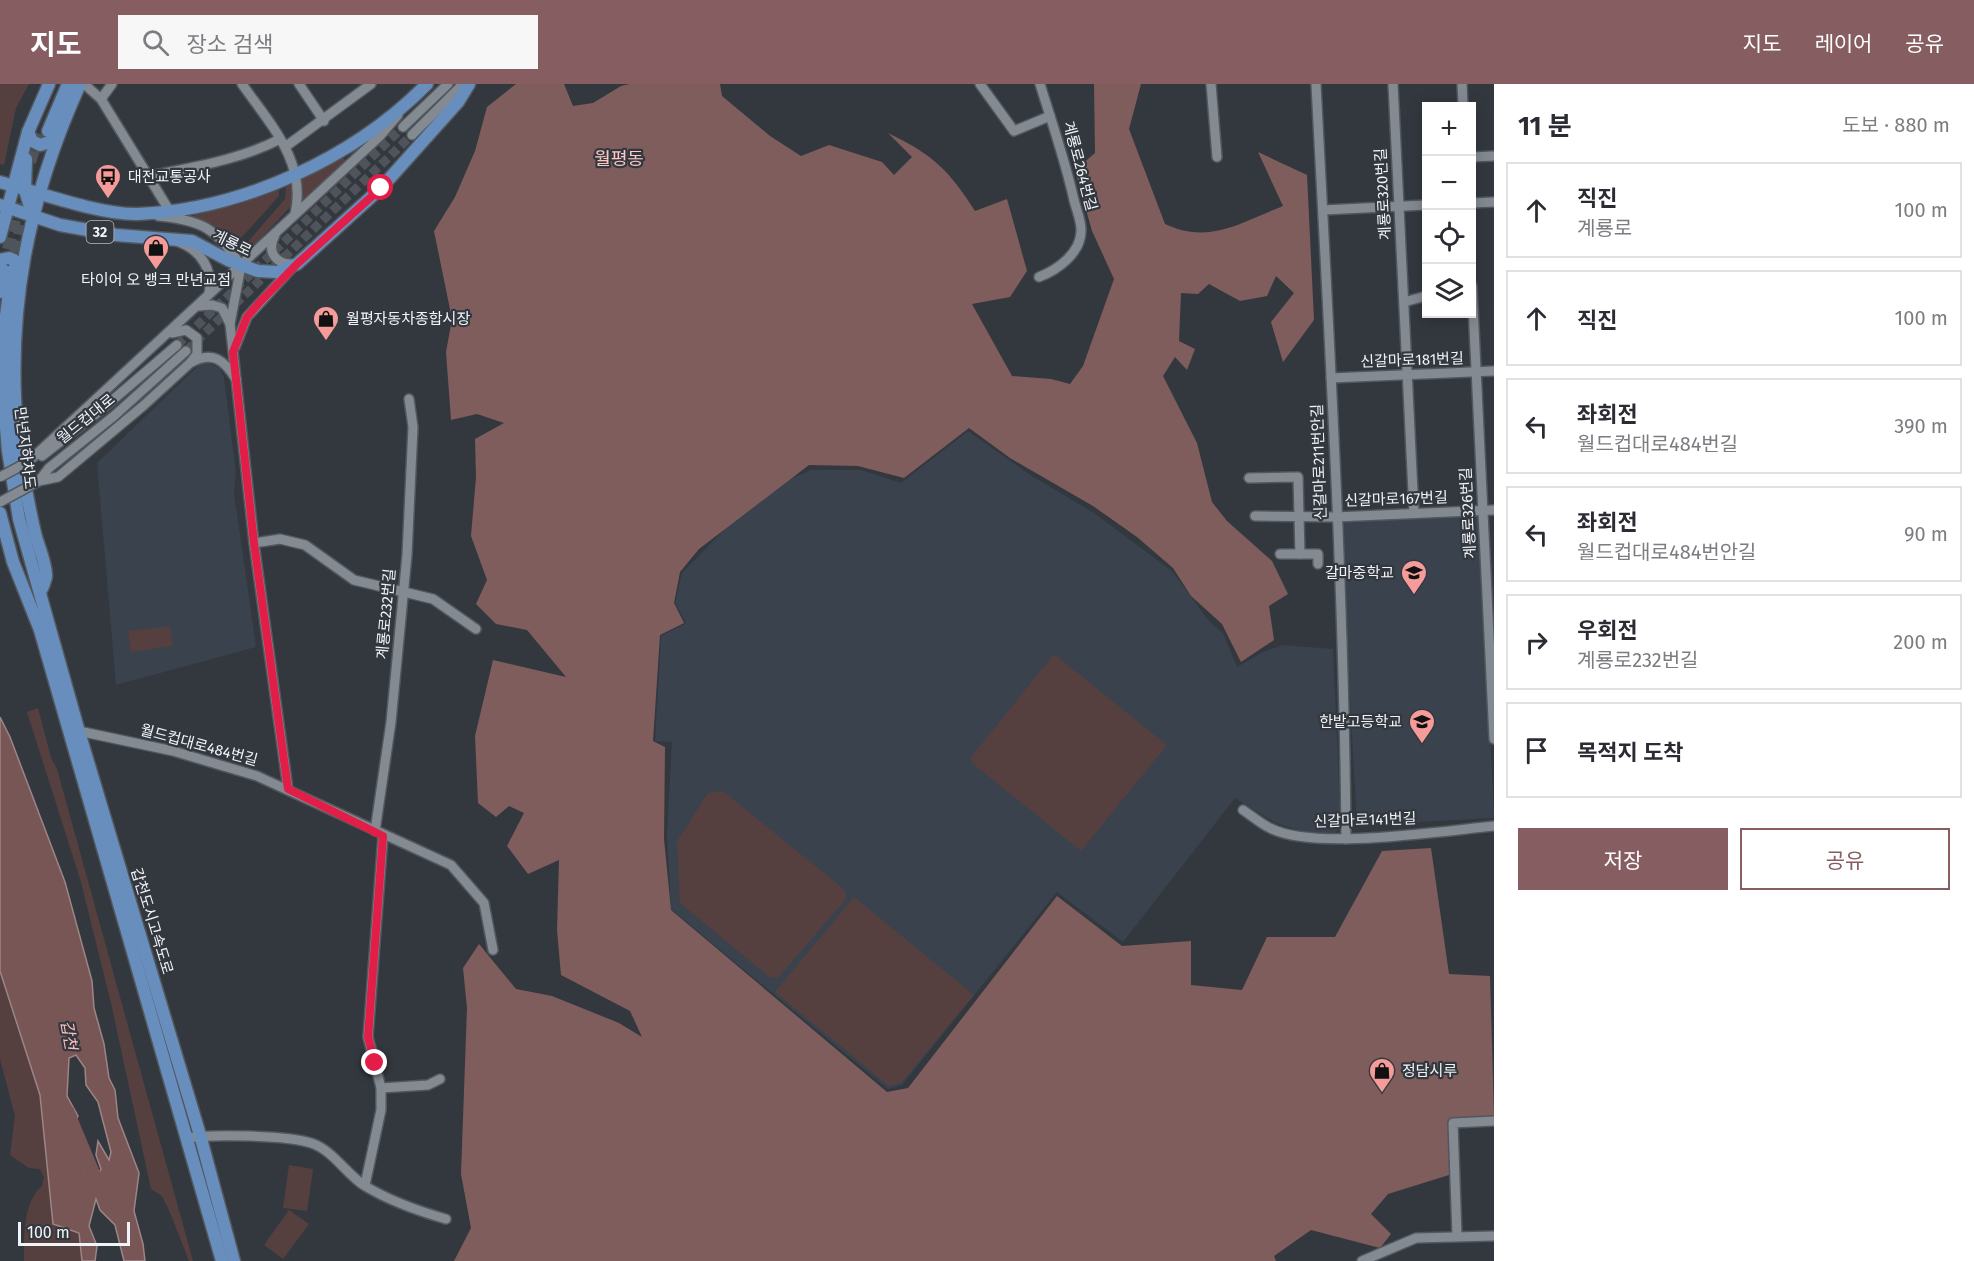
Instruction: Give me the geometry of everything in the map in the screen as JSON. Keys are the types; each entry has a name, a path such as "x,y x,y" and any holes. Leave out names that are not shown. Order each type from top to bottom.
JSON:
{"main road":[{"path":"0,237 5,183 49,84"},
{"path":"0,292 33,217 49,131 61,84"},
{"path":"28,132 32,141 40,145 50,142 49,131 68,84"},
{"path":"49,131 82,84"},
{"path":"5,183 39,193 136,214 216,202 297,174 372,130 412,99 427,84"},
{"name":"계룡로","path":"4,206 60,225 116,235 192,241 241,266 258,271 277,272 293,264 381,188 458,102 469,84"},
{"path":"28,132 25,190 33,217"},
{"name":"만년지하차도","path":"9,269 3,363 5,429 19,519 41,590"},
{"name":"만년지하차도","path":"0,455 40,630"},
{"path":"0,513 13,562 40,630"},
{"name":"갑천도시고속도로","path":"41,590 74,730 222,1261"},
{"name":"갑천도시고속도로","path":"40,630 74,730 200,1136 234,1261"}],"street":[{"path":"82,84 101,99 169,210"},
{"path":"101,99 112,84"},
{"path":"242,84 283,143 297,174 298,193 295,214"},
{"path":"299,84 324,121"},
{"path":"149,176 211,164 283,143 324,121 371,84"},
{"path":"404,127 448,84"},
{"path":"412,135 463,84"},
{"name":"계룡로264번길","path":"980,84 1014,131 1050,116"},
{"name":"계룡로264번길","path":"1039,277 1053,272 1065,262 1076,248 1081,232 1064,155 1040,84"},
{"path":"1210,84 1217,157"},
{"name":"신갈마로211번안길","path":"1316,84 1331,378 1346,838"},
{"name":"계룡로320번길","path":"1393,84 1414,513"},
{"path":"1462,84 1463,102"},
{"path":"28,462 379,137 412,99"},
{"path":"1476,157 1494,156"},
{"path":"1476,203 1494,202"},
{"path":"1323,210 1422,205"},
{"path":"136,214 191,220 210,228 225,242 241,266 230,324 254,543 288,789"},
{"path":"233,352 247,317 293,264 278,261 272,253 272,242 279,228"},
{"path":"170,238 199,254 210,276 209,294"},
{"path":"1404,302 1422,297"},
{"path":"199,306 212,305 222,308 230,324"},
{"name":"계룡로326번길","path":"1473,318 1492,663 1494,739"},
{"path":"167,335 186,330 194,335 198,348 190,363"},
{"name":"월드컵대로","path":"0,477 43,455 101,410 177,345"},
{"name":"월드컵대로","path":"0,502 39,482 49,468 114,416 186,351"},
{"path":"39,482 58,477 143,406 190,363 203,356 212,356 221,360 237,381"},
{"name":"신갈마로181번길","path":"1331,378 1494,371"},
{"name":"계룡로232번길","path":"365,1185 381,1110 381,1088 368,1037 379,833 399,647 413,469 413,427 409,399"},
{"path":"1249,478 1298,477 1300,554"},
{"name":"신갈마로167번길","path":"1255,516 1336,516 1494,510"},
{"path":"254,543 280,539 305,545 354,580 433,599 476,629"},
{"path":"1280,554 1318,554 1318,564"},
{"name":"월드컵대로484번길","path":"74,730 217,763 288,789 451,865 484,903 493,950"},
{"name":"신갈마로141번길","path":"1244,810 1271,829 1298,837 1346,838 1494,826"},
{"path":"381,1088 428,1085 440,1079"},
{"path":"1457,1236 1453,1123 1494,1121"},
{"path":"187,1138 200,1136 267,1138 311,1143 331,1156 365,1185 416,1210 446,1219"},
{"path":"1362,1261 1416,1238 1494,1236"}],"shaded area":[{"path":"0,84 29,84 16,108 4,165 0,164"},
{"path":"516,84 564,84 573,106 593,103 621,86 630,84 720,84 722,96 770,136 801,156 829,145 882,162 894,175 912,157 888,133 916,148 948,174 975,211 1007,199 1027,271 1010,297 972,304 1012,376 1051,379 1070,384 1083,366 1114,279 1092,231 1075,170 1095,153 1094,84 1141,84 1129,129 1165,224 1181,230 1211,232 1239,224 1283,206 1258,152 1307,175 1314,320 1283,362 1271,322 1294,293 1276,276 1267,296 1240,301 1209,284 1198,294 1181,293 1179,341 1195,349 1187,370 1175,357 1163,376 1197,443 1212,502 1227,521 1272,561 1288,594 1269,606 1274,640 1241,662 1222,624 1191,596 1173,568 1137,537 1093,506 1010,458 969,428 904,478 858,466 809,465 699,549 680,572 674,603 684,623 660,635 653,741 665,747 664,839 671,910 887,1092 908,1088 1057,896 1122,946 1191,941 1191,985 1242,990 1267,937 1335,937 1382,851 1431,848 1449,974 1490,976 1494,1116 1450,1119 1449,1175 1388,1194 1371,1214 1391,1234 1380,1248 1311,1230 1274,1256 1276,1261 454,1261 471,1228 461,1174 467,1008 463,968 479,944 516,989 552,996 619,1023 642,1037 630,1011 561,975 557,930 559,860 528,874 507,846 524,813 509,806 496,817 478,803 475,736 493,660 566,677 527,630 496,624 476,604 487,580 471,536 476,477 475,439 504,423 477,414 451,420 446,352 452,319 434,231 455,197 475,151 487,107"},
{"path":"343,158 346,161 304,200 300,200 302,179"},
{"path":"293,184 293,204 251,249 246,244 285,199 286,187"},
{"path":"279,190 279,196 232,248 216,229 195,217 194,213 234,206"},
{"path":"208,362 220,369 224,378 236,473 234,493 256,647 116,685 97,463 199,365"},
{"path":"968,431 1032,476 1094,513 1172,571 1209,621 1223,633 1237,667 1263,652 1283,645 1333,649 1341,827 1333,835 1308,833 1276,823 1235,798 1123,942 1057,892 902,1085 888,1089 671,909 667,833 672,742 655,741 661,636 686,623 675,603 682,573 761,492 811,470 861,470 901,483"},
{"path":"1480,514 1494,818 1357,825 1340,521"},
{"path":"170,626 173,646 131,652 128,631"},
{"path":"1054,654 1167,745 1081,851 972,763 971,757"},
{"path":"38,708 51,758 57,769 193,1261 189,1261 162,1196 151,1189 111,1003 81,882 27,712"},
{"path":"723,791 845,890 846,899 778,978 769,977 680,903 677,841 708,793"},
{"path":"854,897 974,995 901,1083 889,1086 775,992"},
{"path":"0,971 40,1095 45,1127 79,1233 82,1261 24,1261 28,1210 31,1201 42,1186 44,1177 40,1169 29,1168 10,1155 15,1116 0,1059"},
{"path":"289,1165 313,1169 307,1211 283,1208"},
{"path":"289,1210 309,1224 283,1259 264,1245"}],"water":[{"path":"0,717 10,737 65,882 92,981 94,1008 104,1044 109,1078 115,1090 118,1118 139,1173 134,1211 145,1261 124,1261 115,1225 100,1210 96,1199 89,1226 97,1246 95,1261 82,1261 79,1233 53,1224 40,1095 0,971","holes":["76,1055 85,1068 86,1085 98,1102 111,1152 109,1160 98,1141 96,1155 101,1169 97,1177 85,1171 83,1159 71,1133 78,1116 67,1096 69,1058"]}],"waterway":[{"name":"갑천","path":"67,1111 100,1190"}],"tunnel":[{"path":"177,345 403,127"},
{"path":"4,267 25,177 41,129"},
{"path":"186,351 412,135"},
{"path":"12,270 21,225"}],"place":[{"name":"대전교통공사","path":"108,200"},
{"name":"타이어 오 뱅크 만년교점","path":"156,271"},
{"name":"월평자동차종합시장","path":"326,342"},
{"name":"갈마중학교","path":"1414,596"},
{"name":"한밭고등학교","path":"1422,745"},
{"name":"정담시루","path":"1382,1094"}],"district":[{"name":"월평동","path":"619,159"}],"route":[{"path":"375,1063 368,1037 383,836 288,789 254,543 247,461 233,352 247,317 260,302 297,264 381,188"}]}
